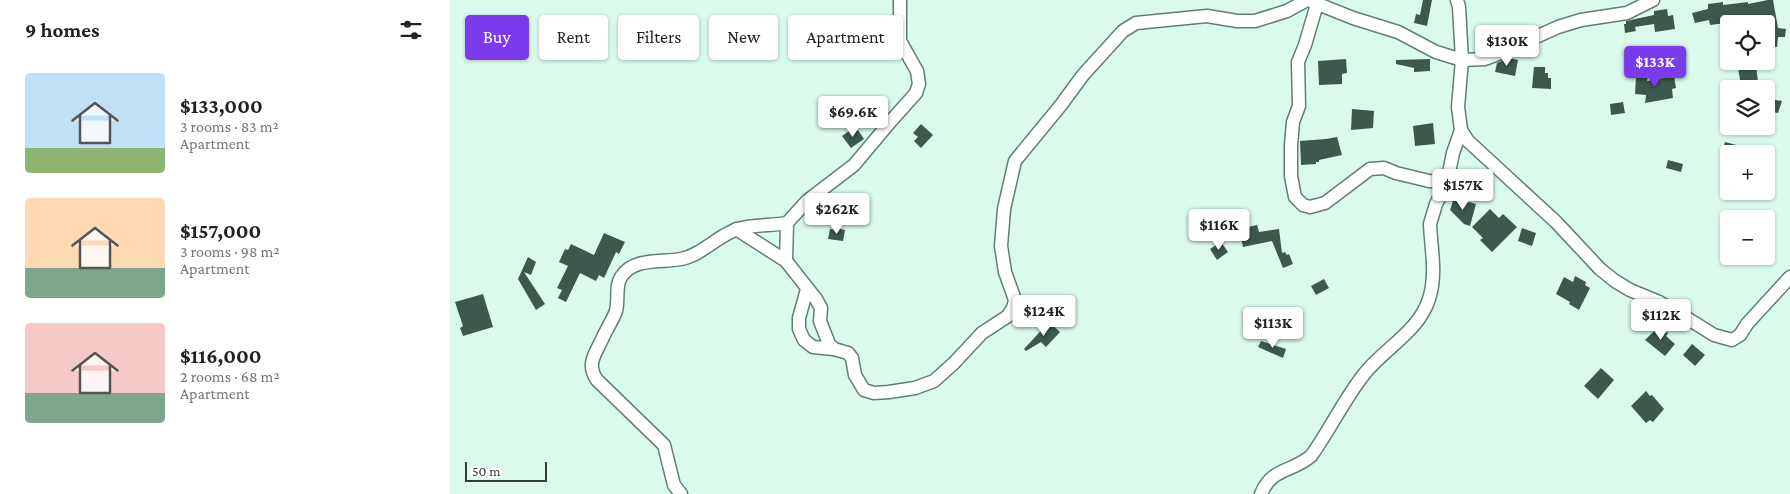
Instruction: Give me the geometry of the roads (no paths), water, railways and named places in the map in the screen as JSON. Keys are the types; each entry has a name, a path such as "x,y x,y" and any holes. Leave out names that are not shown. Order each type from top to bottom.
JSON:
{"street":[{"path":"681,494 674,485 664,445 592,373 591,366 616,310 617,285 627,270 638,264 682,259 736,230 764,224 778,225 787,223 807,200 854,165 916,93 919,84 917,71 900,41 900,0"},
{"path":"1261,494 1269,478 1303,463 1311,456 1363,375 1376,360 1405,334 1424,311 1432,290 1433,280 1430,224 1436,204 1447,182 1460,130 1458,107 1462,60 1457,0"},
{"path":"807,289 799,318 799,329 804,340 813,347 834,349 848,354 852,358 859,384 864,390 874,393 915,388 934,381 982,333 1008,316 1014,308 1015,300 1005,272 1001,246 1004,209 1015,161 1083,75 1123,31 1136,23 1207,16 1237,21 1255,21 1311,1 1353,18 1398,32 1436,52 1462,60 1485,59 1558,27 1582,20 1627,13 1653,0"},
{"path":"1311,1 1305,45 1298,62 1299,106 1293,122 1291,145 1291,176 1295,198 1303,205 1310,207 1324,203 1370,169 1384,168 1396,173 1447,182"},
{"path":"1460,130 1468,141 1556,222 1600,269 1625,288 1659,302 1714,335 1732,340 1738,337 1747,324 1790,277"},
{"path":"786,261 787,223"},
{"path":"736,230 786,261 821,308 820,320 825,337 834,349"}]}
